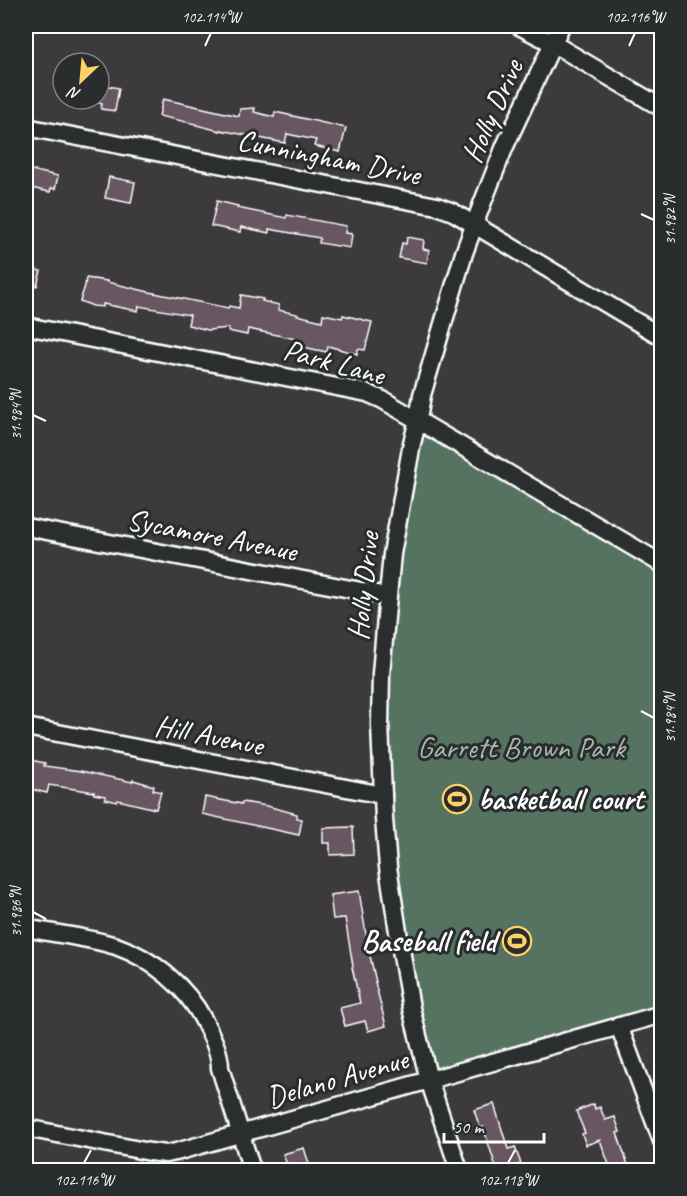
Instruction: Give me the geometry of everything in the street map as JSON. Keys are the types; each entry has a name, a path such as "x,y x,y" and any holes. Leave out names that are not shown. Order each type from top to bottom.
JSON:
{"street":[{"path":"519,26 662,108"},
{"name":"Holly Drive","path":"459,1170 429,1080 411,1005 388,867 380,724 387,596 399,509 422,395 464,253 505,146 561,26"},
{"name":"Cunningham Drive","path":"26,127 431,204 453,212 662,337"},
{"name":"Park Lane","path":"26,326 356,389 383,400 418,420 662,564"},
{"name":"Sycamore Avenue","path":"26,527 387,596"},
{"name":"Hill Avenue","path":"26,728 383,795"},
{"path":"26,928 115,946 138,955 172,979 187,994 197,1007 211,1034 252,1170"},
{"name":"Delano Avenue","path":"26,1128 144,1151 166,1154 183,1151 662,1014"},
{"path":"619,1026 662,1141"}],"green space":[{"name":"Garrett Brown Park","path":"418,421 662,563 661,1012 429,1080 399,938 381,697"}],"building":[{"path":"111,86 119,88 115,111 111,110"},
{"path":"163,99 239,116 240,109 255,108 254,112 274,117 275,112 346,128 340,152 314,146 316,140 287,134 285,143 220,131 159,116"},
{"path":"26,169 58,176 55,189 51,188 50,192 26,187"},
{"path":"109,177 135,182 131,203 105,198"},
{"path":"217,201 238,206 237,208 286,218 287,215 346,226 345,233 352,234 350,248 319,243 320,238 269,229 269,233 241,227 240,232 211,226"},
{"path":"407,237 424,240 423,249 429,250 427,263 399,258 402,243 406,244"},
{"path":"26,268 41,271 37,286 26,284"},
{"path":"86,278 228,308 229,306 239,308 241,295 279,305 278,310 322,321 323,314 342,318 343,315 372,322 365,350 358,349 357,354 328,346 327,352 303,347 304,344 295,342 296,339 248,329 247,335 228,331 229,328 208,330 188,325 190,315 139,306 138,311 103,304 103,307 93,306 80,301"},
{"path":"26,759 45,763 44,766 132,782 133,780 154,786 153,790 161,792 156,809 105,799 106,796 94,794 94,792 49,785 47,793 30,789 31,783 26,782"},
{"path":"205,797 267,806 297,814 297,818 302,819 299,835 202,814"},
{"path":"353,827 354,854 330,855 330,843 323,843 323,828"},
{"path":"359,891 375,982 386,1026 368,1031 365,1021 345,1026 340,1008 360,1003 345,918 333,919 330,895"},
{"path":"494,1104 508,1149 515,1147 521,1164 501,1170 497,1170 483,1127 480,1128 474,1110"},
{"path":"594,1104 595,1109 600,1107 605,1120 615,1117 620,1132 617,1133 629,1168 611,1170 600,1140 586,1145 582,1134 585,1133 576,1111"},
{"path":"304,1148 311,1170 289,1170 283,1154"}],"place":[{"name":"basketball court","path":"457,799"},
{"name":"Baseball field","path":"517,941"}]}
